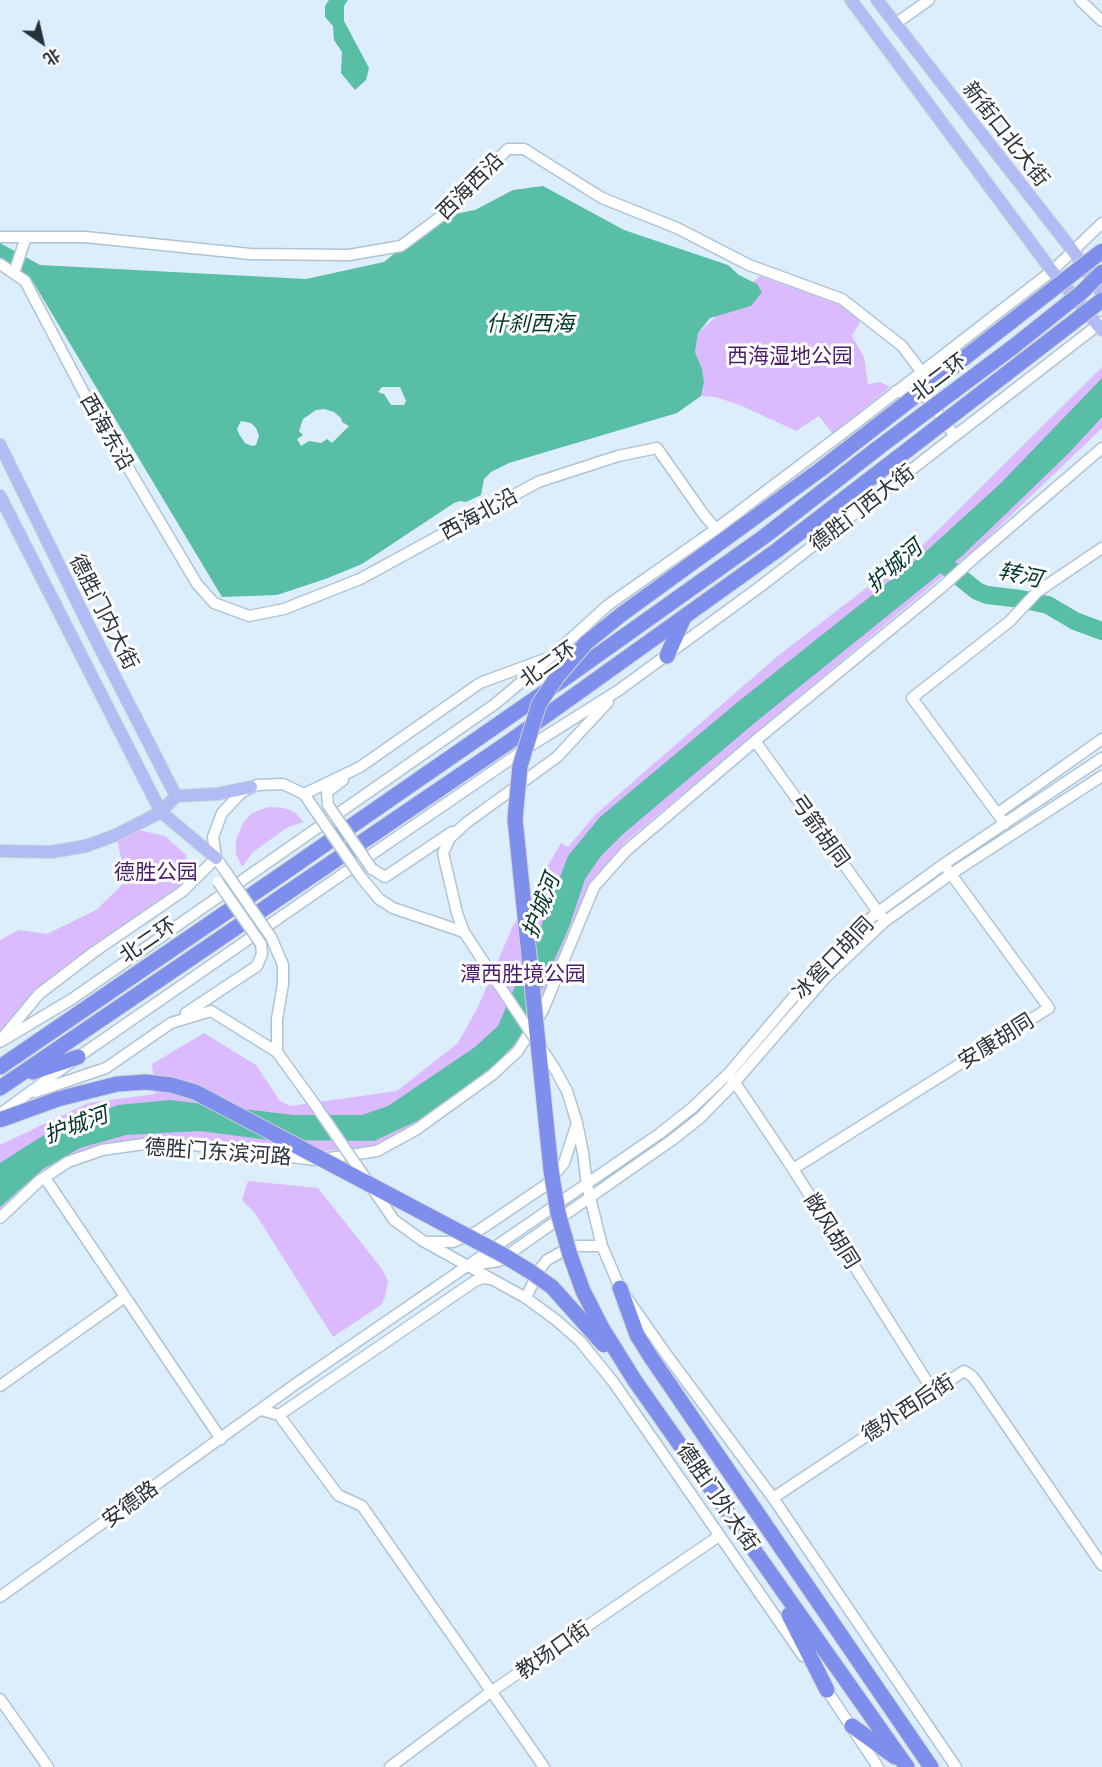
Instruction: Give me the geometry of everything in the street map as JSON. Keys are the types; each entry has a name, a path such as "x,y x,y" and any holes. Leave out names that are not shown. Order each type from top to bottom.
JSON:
{"highway":[{"path":"635,1381 602,1328 583,1291 558,1213 551,1170 515,819 520,766 539,704 557,677 586,643 622,614 820,470 1102,251"},
{"name":"北二环","path":"0,1067 298,864 765,536 1013,347 1082,292 1102,272"},
{"name":"北二环","path":"0,1088 509,742 684,617 776,551 1102,300"},
{"path":"654,596 695,586"},
{"path":"667,656 684,617"},
{"path":"13,1079 78,1057"},
{"path":"0,1120 58,1099 117,1084 146,1082 171,1085 195,1092 531,1272 552,1287 570,1305 635,1381"},
{"name":"德胜门外大街","path":"621,1287 637,1335 650,1356 931,1767"},
{"name":"德胜门外大街","path":"635,1381 906,1765"},
{"path":"766,1569 827,1690"},
{"path":"852,1726 906,1765"}],"main road":[{"name":"新街口北大街","path":"851,0 1052,271 1101,326"},
{"name":"新街口北大街","path":"877,0 1073,251 1102,293"},
{"name":"德胜门内大街","path":"0,445 176,796"},
{"name":"德胜门内大街","path":"0,496 160,812"},
{"path":"0,851 51,852 86,846 116,835 160,812 176,796 217,794 251,787"},
{"path":"160,812 216,858"}],"street":[{"path":"895,24 929,0"},
{"path":"1080,0 1102,21"},
{"name":"西海西沿","path":"0,237 24,242 85,237 250,254 349,255 401,246 440,217 508,149 524,149 602,198 677,228 749,265 842,299 902,346 921,371"},
{"path":"0,1041 72,999 486,711 608,605 716,529 1052,271 1102,224"},
{"path":"15,271 24,242"},
{"name":"西海东沿","path":"0,264 15,271 25,281 95,412 197,584 214,603"},
{"path":"585,624 654,596 826,474 1017,326 1052,271"},
{"name":"德胜门西大街","path":"618,690 761,586 1101,326"},
{"path":"896,391 926,397 955,436"},
{"name":"西海北沿","path":"214,603 249,616 284,609 360,579 538,482 618,456 657,448 716,529"},
{"name":"德胜门东滨河路","path":"0,1218 45,1178 68,1162 93,1153 144,1144 194,1145 316,1160 377,1151 417,1129 492,1075 518,1051 543,1010 598,881 626,850 941,588 1102,448"},
{"path":"1005,824 912,698 1010,621 1038,592 1102,548"},
{"path":"552,656 480,683 327,792 328,805 372,869 385,877 557,758 618,690"},
{"path":"0,1113 530,746 618,690"},
{"path":"998,813 1102,739"},
{"name":"弓箭胡同","path":"755,741 881,917"},
{"name":"冰窖口胡同","path":"468,1266 587,1185 692,1108 729,1073 818,968 851,934 881,917 948,869 1005,824 1102,758"},
{"path":"303,794 360,767"},
{"name":"冰窖口胡同","path":"948,869 1102,776"},
{"path":"277,1052 277,1019 283,984 283,965 271,937 216,858 213,837 218,821 231,802 251,787 283,784 303,794 373,894 393,908 464,932"},
{"name":"德胜门外大街","path":"465,823 450,838 443,854 457,913 464,932 555,1069 567,1091 577,1123 587,1185 602,1245 621,1287 666,1354 772,1498 956,1767"},
{"path":"183,891 216,858"},
{"name":"安康胡同","path":"793,1168 1048,1008 948,869"},
{"path":"0,1041 39,994 94,952 183,891 204,880 218,882 261,944 262,954 257,966 106,1068 23,1096"},
{"name":"冰窖口胡同","path":"468,1266 500,1260 590,1199 700,1118 735,1082 881,917"},
{"path":"171,1023 211,1011 277,1052"},
{"name":"德胜门外大街","path":"277,1052 394,1220 423,1242 526,1298 580,1341 614,1383 852,1726 878,1767"},
{"name":"敞风胡同","path":"729,1073 793,1168 933,1390"},
{"path":"423,1242 453,1242 478,1231 546,1185 564,1163 577,1123"},
{"path":"45,1178 221,1439"},
{"path":"526,1298 539,1270 547,1260 572,1246 602,1245"},
{"name":"安德路","path":"0,1597 261,1410 468,1266"},
{"path":"279,1415 475,1281 483,1278 494,1279"},
{"path":"0,1386 125,1296"},
{"name":"德外西后街","path":"772,1498 964,1371 972,1376 1102,1565"},
{"path":"261,1410 279,1415 338,1496 362,1506 544,1767"},
{"name":"教场口街","path":"390,1767 492,1691 718,1536"},
{"path":"0,1699 48,1767"}],"green space":[{"name":"西海湿地公园","path":"760,276 841,305 861,320 852,336 864,357 868,384 880,382 890,387 833,434 819,416 796,431 740,405 715,397 701,396 704,382 702,369 695,352 698,333"},
{"name":"潭西胜境公园","path":"1102,367 1102,428 980,545 624,843 588,892 548,990 523,1038 492,1072 412,1126 375,1146 293,1154 183,1138 110,1143 82,1151 46,1173 0,1213 0,1145 88,1103 155,1094 152,1064 204,1033 256,1065 280,1101 290,1106 397,1091 458,1043 478,1007 512,928 561,843 568,847 596,814 779,655 925,543"},
{"path":"268,807 284,808 294,812 304,822 288,827 253,852 242,867 236,854 236,840 243,823 252,813"},
{"name":"德胜公园","path":"130,828 165,836 186,855 187,877 183,891 39,994 0,1041 0,940 19,930 47,934 96,910 126,881 116,835"},
{"path":"248,1181 318,1188 382,1269 388,1281 381,1305 333,1337 255,1213 242,1200"}],"water":[{"path":"329,0 348,0 344,6 344,21 369,68 366,80 355,90 341,73 342,52 334,40 333,26 325,17 325,6"},
{"name":"什刹西海","path":"543,186 624,230 728,265 739,275 757,284 762,292 751,306 710,318 698,333 695,352 702,369 704,382 701,396 677,413 509,463 491,472 484,479 481,495 466,502 454,503 362,564 277,595 222,597 30,277 0,258 0,243 40,265 306,279 384,262 440,217 475,210 513,190","holes":["382,387 400,387 406,401 404,405 391,405 384,394 378,392","324,409 334,412 342,422 349,426 332,443 327,439 321,443 309,441 301,446 297,439 303,435 299,431 303,419 316,410","241,421 251,423 259,436 256,445 245,443 237,429"]},
{"name":"护城河","path":"1102,378 1102,417 1069,453 963,555 757,721 622,835 601,856 585,879 569,927 519,1040 491,1068 417,1121 374,1141 269,1140 200,1131 126,1135 80,1148 43,1169 0,1207 0,1163 55,1128 118,1105 170,1100 293,1115 362,1115 388,1106 475,1047 498,1026 568,856 600,817 739,701 921,556 1001,483"}],"waterway":[{"name":"转河","path":"935,557 977,591 987,595 1048,605 1075,621 1102,631"}]}
